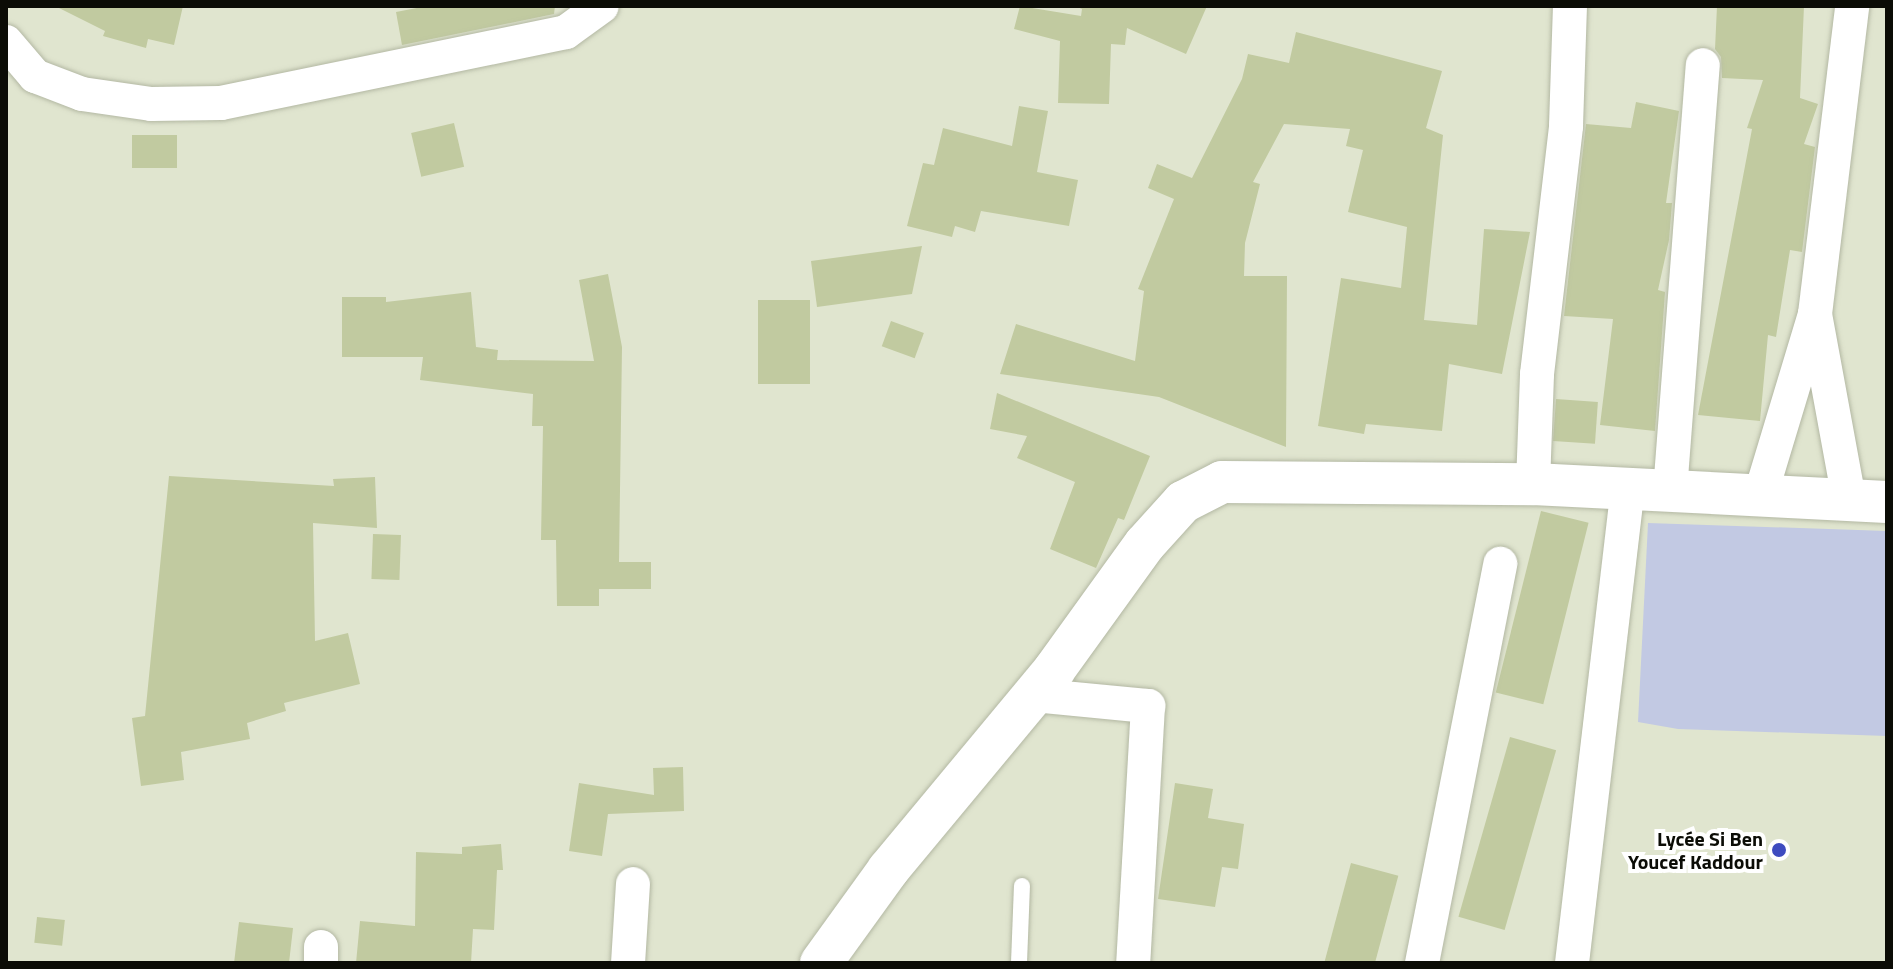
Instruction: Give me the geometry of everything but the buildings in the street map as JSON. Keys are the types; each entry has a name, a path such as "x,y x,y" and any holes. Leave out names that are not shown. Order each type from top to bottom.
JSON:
{"street":[{"path":"6,42 35,76 82,94 151,104 221,103 566,32 602,6"},
{"path":"1533,484 1537,374 1566,126 1570,6"},
{"path":"1761,493 1815,314 1852,6"},
{"path":"1670,491 1703,65"},
{"path":"821,963 888,870 1033,695 1183,502 1222,482 1533,484 1868,500 1815,314"},
{"path":"1572,963 1628,489"},
{"path":"1422,963 1500,564"},
{"path":"1033,695 1148,706 1133,963"},
{"path":"628,963 633,884"}],"lane":[{"path":"1019,963 1022,886"}],"shaded area":[{"path":"1648,523 1887,531 1887,736 1678,729 1638,722"}],"place":[{"name":"Lycée Si Ben Youcef Kaddour","path":"1779,850"}]}
